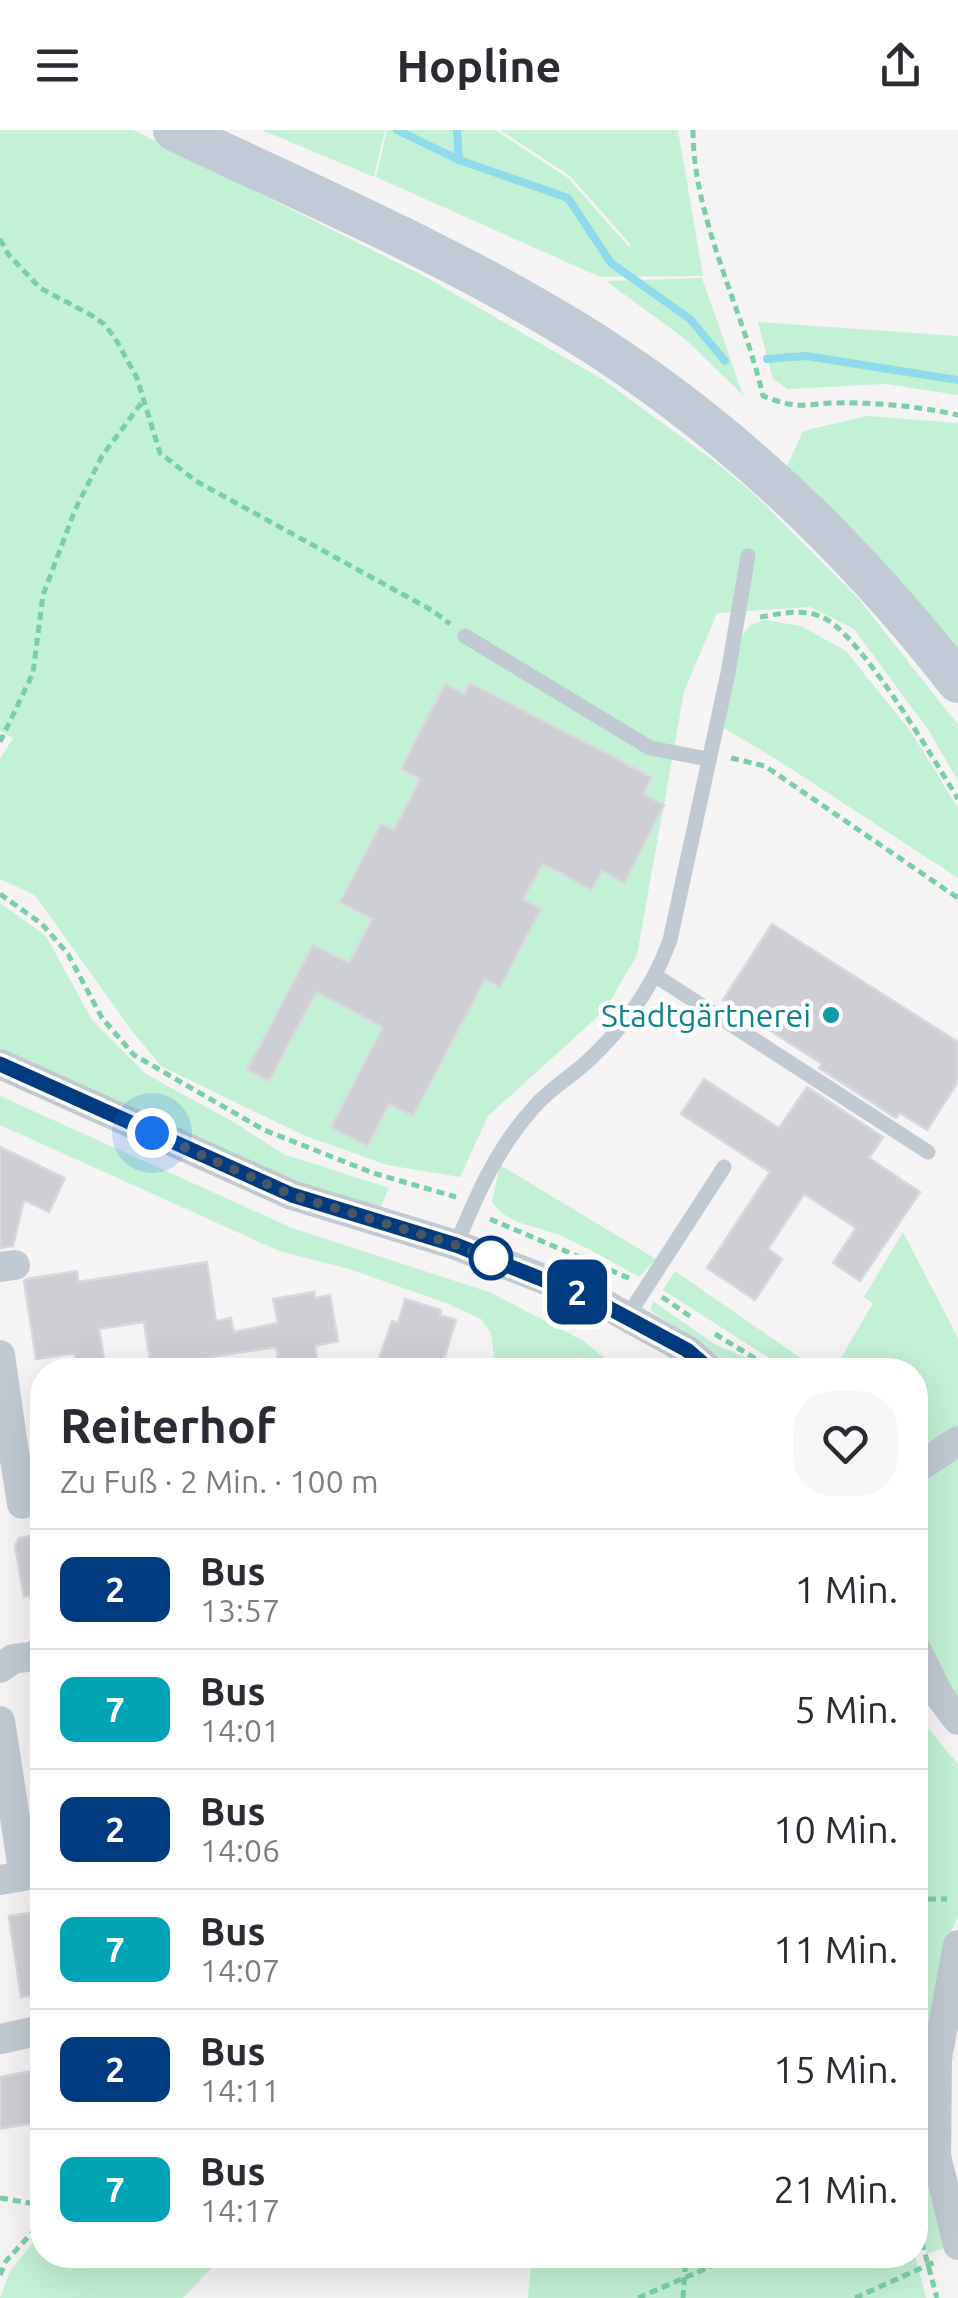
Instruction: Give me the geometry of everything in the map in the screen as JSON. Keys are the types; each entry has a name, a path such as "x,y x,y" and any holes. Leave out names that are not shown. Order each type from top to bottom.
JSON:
{"main road":[{"path":"174,130 503,291 574,331 644,378 710,428 827,532 884,592 958,682"}],"street":[{"path":"0,1064 292,1195 456,1245 594,1300 696,1358"},
{"path":"0,1355 6,1447 21,1504"},
{"path":"928,1461 958,1441"},
{"path":"0,1668 13,1658 30,1656"},
{"path":"928,1673 958,1720"},
{"path":"0,1721 6,1810 22,1876"},
{"path":"958,1945 937,2058 936,2156 958,2245"},
{"path":"0,2038 30,2032"}],"lane":[{"path":"456,1245 501,1147 538,1102 600,1048 656,976 670,940 748,556"},
{"path":"465,636 650,748 708,760"},
{"path":"656,976 928,1152"},
{"path":"627,1317 724,1167"}],"path":[{"path":"692,130 693,157 712,238 752,347 763,396 794,408 832,404 887,406 958,414"},
{"path":"0,239 8,254 40,288 104,324 137,378 160,454 196,482 434,611 465,636"},
{"path":"0,742 33,673 43,595 75,510 102,456 143,401"},
{"path":"737,620 801,612 824,618 845,636 882,680 958,799"},
{"path":"708,760 740,758 765,766 958,898"},
{"path":"0,894 42,924 68,954 102,1018 134,1054 264,1130 372,1173 474,1202"},
{"path":"928,1899 947,1898"},
{"path":"0,2198 30,2202"},
{"path":"0,2275 6,2261 30,2235"},
{"path":"683,2298 685,2268"},
{"path":"638,2298 708,2268"},
{"path":"855,2298 922,2268"},
{"path":"927,2268 937,2298"}],"green space":[{"path":"0,130 133,130 422,275 602,379 755,495 858,598 958,725 958,781 929,731 854,629 810,607 717,613 684,692 637,955 605,1010 488,1116 460,1177 387,1165 303,1135 161,1066 35,895 0,879 0,759 13,738 0,731"},
{"path":"262,130 385,130 374,177"},
{"path":"387,130 495,130 568,178 629,247 570,176 500,130 678,130 703,276 600,277 376,177"},
{"path":"702,278 743,395 685,339 606,281"},
{"path":"758,322 958,336 958,395 885,384 788,389 773,379"},
{"path":"867,416 958,423 958,658 784,473 803,431"},
{"path":"765,620 801,626 846,651 911,732 958,808 958,878 722,727 742,636 750,625"},
{"path":"0,903 46,936 92,1020 146,1074 283,1154 389,1188 380,1208 297,1185 0,1049"},
{"path":"0,1096 292,1228 489,1292 582,1340 605,1358 494,1358 491,1333 481,1319 349,1269 279,1251 0,1125"},
{"path":"500,1165 656,1259 639,1277 562,1236 506,1216 492,1202"},
{"path":"903,1232 958,1338 958,1427 928,1447 928,1358 841,1358 873,1303 864,1297"},
{"path":"675,1271 801,1358 769,1358 663,1290"},
{"path":"653,1301 716,1345 747,1358 720,1358 650,1310"},
{"path":"958,1459 958,1696 928,1640 928,1480"},
{"path":"928,1728 958,1765 958,1915 942,1954 928,2075"},
{"path":"928,2188 944,2248 928,2254"},
{"path":"30,2247 30,2268 212,2268 183,2298 0,2298 10,2271"},
{"path":"531,2268 918,2268 926,2298 528,2298"}],"building":[{"path":"470,683 652,777 643,794 664,805 624,883 602,871 592,890 543,864 523,899 541,909 500,987 485,979 413,1116 389,1104 368,1146 331,1127 383,1027 316,992 269,1081 247,1070 313,945 349,963 372,919 340,902 381,824 394,830 420,779 401,769 445,684 465,694"},
{"name":"Stadtgärtnerei","path":"772,924 958,1042 958,1082 927,1130 900,1113 896,1118 723,1000"},
{"path":"704,1079 779,1128 807,1087 883,1137 869,1158 920,1192 860,1281 833,1263 856,1228 804,1194 768,1249 782,1259 755,1300 707,1268 770,1172 681,1114"},
{"path":"0,1147 65,1178 49,1212 24,1200 13,1246 0,1248"},
{"path":"207,1262 216,1321 231,1318 234,1332 278,1323 273,1299 314,1292 315,1298 330,1295 338,1341 315,1346 317,1358 278,1358 276,1347 204,1358 150,1358 144,1322 99,1329 104,1358 76,1358 75,1353 36,1358 24,1281 77,1271 78,1282"},
{"path":"405,1299 441,1310 440,1315 456,1320 444,1358 379,1358 392,1321 398,1323"},
{"path":"30,1536 30,1596 24,1597 15,1546 19,1538"},
{"path":"30,1913 30,1996 21,1997 9,1916"},
{"path":"30,2071 30,2123 0,2129 0,2077"}],"waterway":[{"path":"397,130 459,160 568,198 611,263 690,319 725,361"},
{"path":"457,130 459,160"},
{"path":"767,359 806,356 958,380"}],"bus line":[{"name":"2","path":"0,1064 292,1195 456,1245 594,1300 696,1358"}],"place":[{"name":"Stadtgärtnerei","path":"831,1015"}],"route":[{"path":"152,1133 292,1195 502,1263 491,1258"}]}
